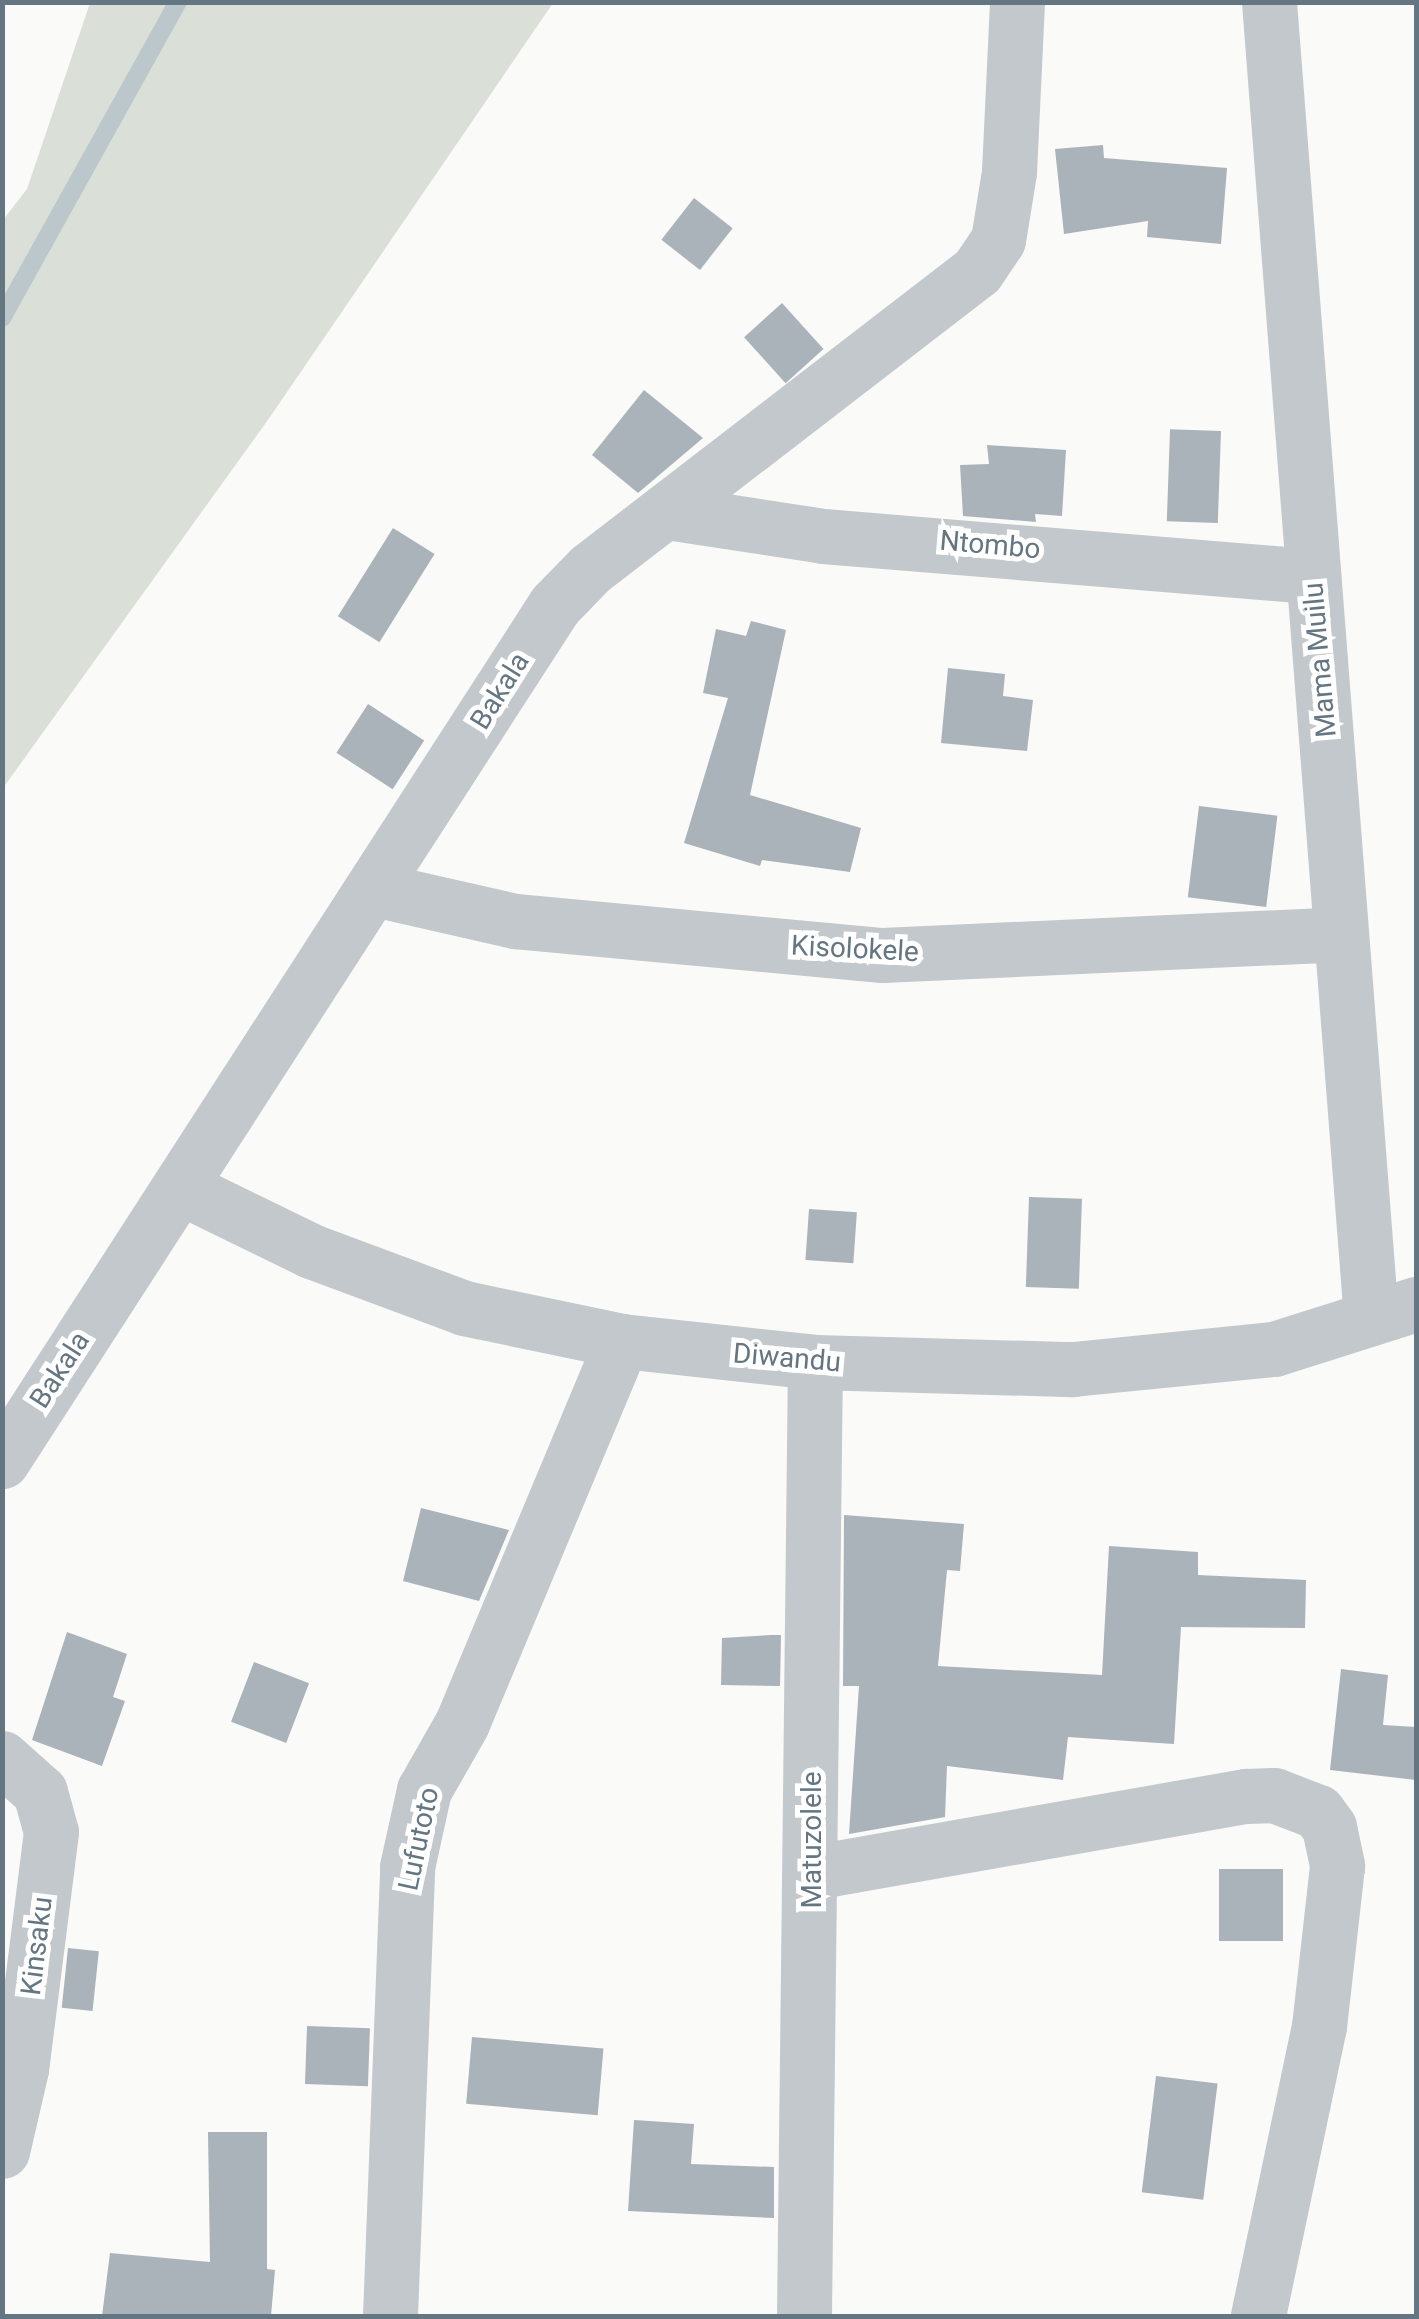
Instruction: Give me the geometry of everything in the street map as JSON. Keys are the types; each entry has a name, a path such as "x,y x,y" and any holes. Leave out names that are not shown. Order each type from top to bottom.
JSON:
{"street":[{"name":"Bakala","path":"2,1461 555,605 666,512 977,272 998,240 1006,189 1017,2"},
{"name":"Mama Muilu","path":"1269,2 1342,934 1394,1311"},
{"name":"Ntombo","path":"666,512 823,536 1313,576"},
{"name":"Kisolokele","path":"374,890 514,921 882,955 1342,934"},
{"name":"Diwandu","path":"180,1187 311,1252 464,1308 622,1342 815,1362 1073,1369 1274,1349 1394,1311"},
{"name":"Lufutoto","path":"390,2316 407,1867 424,1790 462,1724 622,1342"},
{"name":"Matuzolele","path":"804,2316 814,1872 815,1362"},
{"name":"Kinsaku","path":"2,1758 40,1792 52,1832 22,2069 2,2150"},
{"path":"814,1872 1246,1796 1274,1795 1318,1812 1329,1827 1337,1866 1323,1991 1267,2298 1258,2316"}],"shaded area":[{"path":"90,3 553,3 270,417 3,788 3,220 27,189"}],"building":[{"path":"1103,145 1104,158 1227,168 1221,244 1147,237 1148,221 1064,234 1055,149"},
{"path":"694,198 733,228 700,270 661,240"},
{"path":"782,303 823,349 786,383 744,337"},
{"path":"644,390 703,438 638,493 592,455"},
{"path":"1170,429 1221,431 1218,523 1167,521"},
{"path":"987,445 1066,450 1062,516 1035,514 1036,522 963,516 960,465 989,464"},
{"path":"393,528 435,554 379,642 338,616"},
{"path":"751,621 786,630 750,795 861,828 850,872 762,860 760,866 684,843 728,698 703,693 716,629 746,636"},
{"path":"948,668 1005,674 1003,696 1033,700 1027,751 941,743"},
{"path":"368,704 424,740 393,789 336,753"},
{"path":"1199,806 1277,816 1266,907 1188,897"},
{"path":"1029,1197 1082,1199 1079,1289 1026,1287"},
{"path":"809,1209 857,1212 853,1263 805,1260"},
{"path":"421,1508 509,1530 479,1601 403,1581"},
{"path":"844,1515 964,1524 960,1571 947,1570 938,1666 1102,1675 1109,1546 1198,1552 1198,1575 1306,1580 1305,1628 1181,1627 1174,1744 1068,1737 1063,1780 947,1766 945,1817 849,1834 859,1686 843,1686"},
{"path":"67,1632 127,1654 113,1697 125,1701 102,1766 32,1740"},
{"path":"781,1635 780,1686 721,1685 722,1638"},
{"path":"254,1662 309,1683 286,1743 231,1722"},
{"path":"1341,1669 1388,1675 1383,1725 1416,1727 1416,1780 1330,1770"},
{"path":"1219,1869 1283,1869 1283,1941 1219,1941"},
{"path":"68,1948 99,1951 93,2011 62,2008"},
{"path":"307,2026 370,2028 368,2086 305,2084"},
{"path":"472,2037 603,2049 598,2115 466,2104"},
{"path":"1156,2076 1218,2084 1203,2200 1142,2192"},
{"path":"634,2120 694,2124 691,2164 774,2167 774,2218 628,2211"},
{"path":"208,2132 267,2132 267,2269 275,2270 271,2316 102,2316 110,2253 210,2262"}],"waterway":[{"path":"2,318 178,2"}]}
